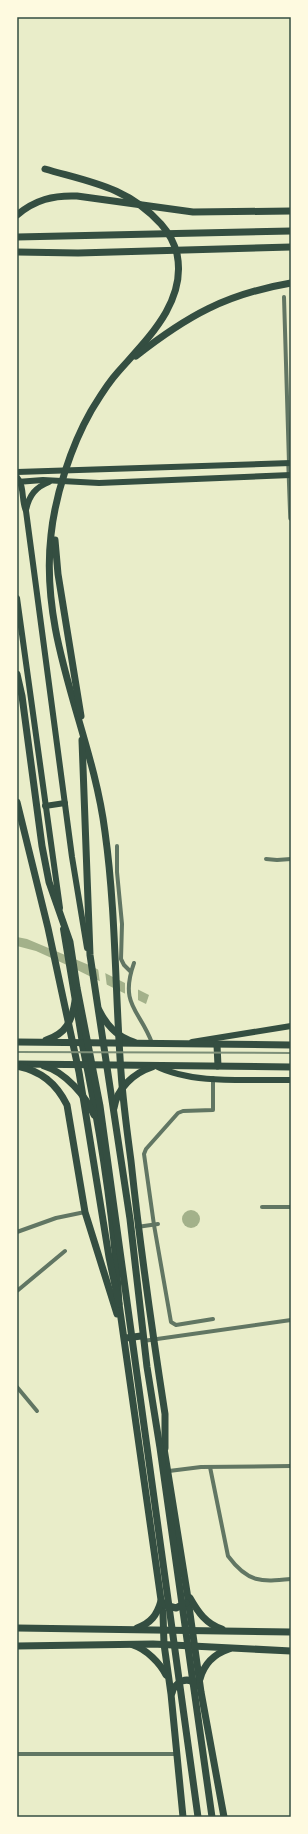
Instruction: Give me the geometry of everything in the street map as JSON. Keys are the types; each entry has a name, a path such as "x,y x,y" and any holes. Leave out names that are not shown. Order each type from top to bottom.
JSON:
{"main road":[{"path":"45,169 125,194 144,207 171,237 178,264 178,279 174,295 160,322 104,389 84,424 70,457 51,536 49,588 51,607 64,670 95,778 106,831 110,875 121,1073 136,1204 155,1351 165,1414 165,1448"},
{"path":"17,215 42,199 60,195 193,212 291,211"},
{"path":"17,237 291,231"},
{"path":"17,252 78,253 291,247"},
{"path":"126,363 160,336 208,308 243,294 291,283"},
{"path":"17,472 290,463"},
{"path":"212,1817 160,1448 147,1367 130,1219 65,803 26,511 18,480 100,483 290,475"},
{"path":"26,511 28,500 33,492 40,486 52,481"},
{"path":"62,488 55,546 58,574 80,703 89,956 113,1114 143,1352 153,1411 165,1448 188,1595 199,1681 224,1817"},
{"path":"17,598 45,806 76,988 100,1106 198,1817"},
{"path":"17,674 49,882 68,944 73,991 98,1125 117,1270 119,1304"},
{"path":"17,802 48,928 79,1072 109,1257 125,1338 161,1601 164,1644 171,1694 183,1817"},
{"path":"45,806 65,803"},
{"path":"94,996 103,1018 111,1030 130,1041 142,1044"},
{"path":"40,1042 54,1038 67,1027 73,1012 75,1001"},
{"path":"185,1043 291,1026"},
{"path":"17,1042 291,1045"},
{"path":"217,1045 218,1066"},
{"path":"36,1064 54,1070 72,1084 92,1110 98,1125"},
{"path":"17,1065 291,1067"},
{"path":"17,1065 42,1075 56,1087 64,1100 71,1120 85,1212 91,1236 125,1338"},
{"path":"113,1114 115,1101 127,1083 145,1070 156,1066 181,1076 291,1080"},
{"path":"125,1338 142,1339"},
{"path":"127,1353 143,1352"},
{"path":"161,1601 165,1605 176,1608 181,1607 188,1595"},
{"path":"188,1595 202,1617 210,1624 226,1631"},
{"path":"134,1629 152,1619 156,1614 161,1601"},
{"path":"17,1628 291,1632"},
{"path":"129,1644 138,1647 145,1652 160,1666 168,1679"},
{"path":"17,1646 164,1644 291,1651"},
{"path":"199,1681 204,1667 209,1661 221,1652 232,1648"},
{"path":"171,1694 174,1686 183,1680 194,1683 201,1692"}],"street":[{"path":"284,297 291,518"},
{"path":"117,846 117,872 122,924 122,959 124,965 131,972"},
{"path":"266,859 277,860 291,858"},
{"path":"134,963 131,972 130,999 133,1010 152,1044"},
{"path":"213,1319 176,1325 171,1322 144,1151 178,1113 183,1111 214,1110 214,1078"},
{"path":"262,1207 291,1207"},
{"path":"17,1232 56,1218 85,1212"},
{"path":"128,1229 156,1225"},
{"path":"17,1291 65,1251"},
{"path":"142,1339 291,1320"},
{"path":"17,1387 37,1411"},
{"path":"169,1471 210,1467 291,1466"},
{"path":"210,1467 228,1556 236,1565 256,1580 264,1582 291,1579"},
{"path":"17,1754 177,1754"}],"shaded area":[{"path":"17,937 27,939 89,965 149,995 146,1004 36,951 17,946"},
{"path":"191,1210 197,1213 200,1219 197,1225 191,1228 185,1225 182,1219 185,1213"}],"pier":[{"path":"98,968 105,971 107,987 100,983"},
{"path":"125,981 138,988 138,1002 125,996"}],"railway":[{"path":"17,1052 291,1053"}]}
